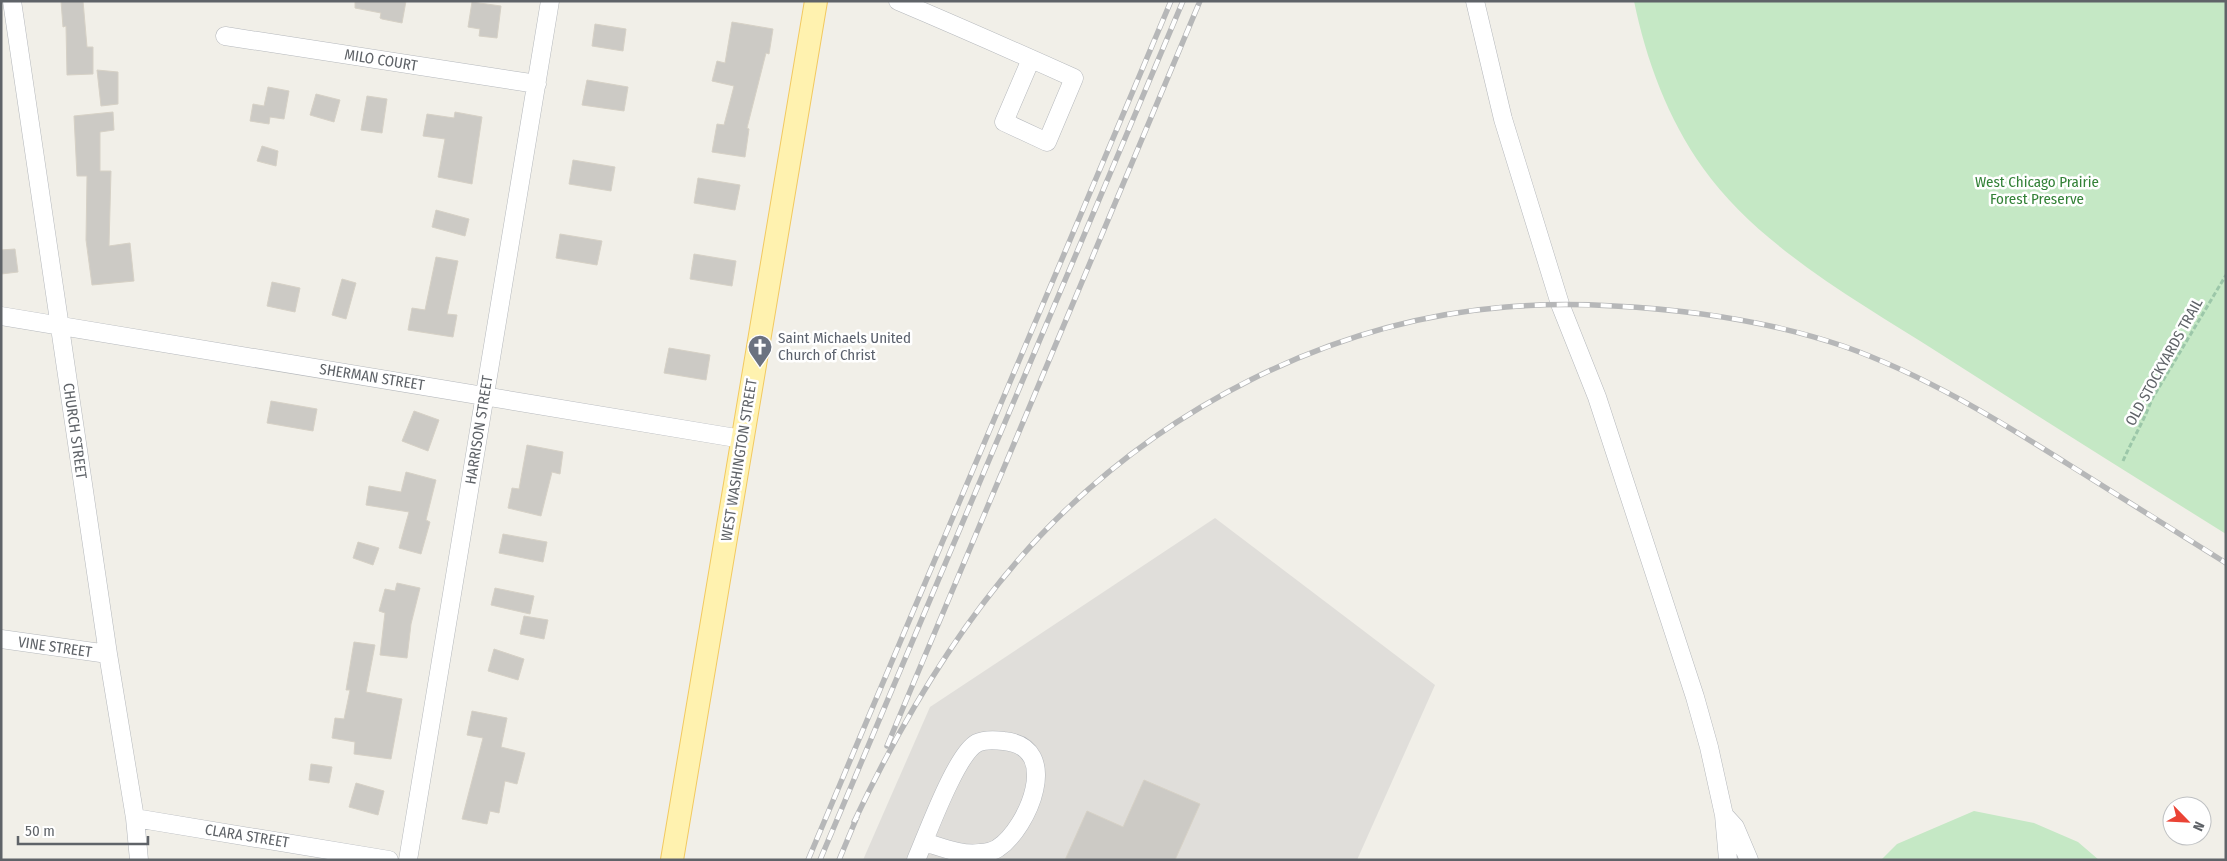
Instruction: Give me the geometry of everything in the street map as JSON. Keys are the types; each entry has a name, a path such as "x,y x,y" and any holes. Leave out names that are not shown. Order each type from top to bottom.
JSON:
{"main road":[{"name":"WEST WASHINGTON STREET","path":"672,860 816,1"}],"street":[{"name":"CHURCH STREET","path":"12,1 108,654 135,818 138,860"},
{"name":"HARRISON STREET","path":"408,860 550,1"},
{"path":"898,1 1031,59 1074,78 1047,142 1004,122 1031,59"},
{"path":"1474,1 1503,119 1560,304 1597,397 1695,697 1709,747 1724,815 1728,860"},
{"name":"MILO COURT","path":"226,36 537,84"},
{"name":"SHERMAN STREET","path":"1,316 742,439"},
{"name":"VINE STREET","path":"1,639 108,654"},
{"path":"916,860 924,842 961,760 977,743 992,740 1007,741 1022,748 1034,760 1035,791 1015,830 997,849 978,854 963,853 924,842"},
{"path":"1724,815 1735,827 1749,860"},
{"name":"CLARA STREET","path":"135,818 389,860"}],"path":[{"name":"OLD STOCKYARDS TRAIL","path":"2123,461 2145,420 2152,399 2226,275"}],"shaded area":[{"path":"1215,518 1435,685 1357,860 863,860 930,707"}],"green space":[{"name":"West Chicago Prairie Forest Preserve","path":"1634,1 2226,1 2226,534 1844,293 1781,248 1752,223 1726,197 1703,168 1679,130 1652,67"},
{"path":"1974,811 2034,823 2078,842 2099,860 1881,860 1897,844"}],"building":[{"path":"61,1 83,1 87,47 93,47 93,74 67,75 66,26 63,27"},
{"path":"355,1 406,1 402,23 382,19 380,18 381,13 355,8"},
{"path":"472,2 501,6 497,38 479,36 480,29 468,27"},
{"path":"732,22 773,29 769,54 766,53 747,128 749,129 745,157 712,152 717,124 724,125 734,86 712,81 717,61 725,63"},
{"path":"595,24 626,29 623,51 592,46"},
{"path":"97,70 118,72 118,104 101,106"},
{"path":"587,80 628,87 624,111 582,105"},
{"path":"268,87 289,91 284,119 270,117 269,124 250,121 253,104 264,106"},
{"path":"316,94 340,100 334,122 310,115"},
{"path":"367,96 387,99 382,133 361,130"},
{"path":"113,112 114,130 100,132 100,171 111,171 109,246 130,243 134,281 92,285 86,240 87,176 77,176 74,116"},
{"path":"455,112 482,117 472,184 438,177 445,139 423,136 427,114 454,118"},
{"path":"262,146 278,151 276,166 257,161"},
{"path":"573,160 615,167 611,191 569,184"},
{"path":"698,178 740,185 735,210 694,203"},
{"path":"436,210 469,219 465,236 432,227"},
{"path":"560,234 602,241 597,265 556,258"},
{"path":"15,249 18,272 1,274 1,250"},
{"path":"694,254 736,261 732,286 690,279"},
{"path":"436,257 458,261 447,314 457,315 453,337 408,330 412,308 425,310"},
{"path":"342,279 356,283 346,319 332,315"},
{"path":"272,282 300,288 295,312 267,306"},
{"path":"669,348 710,355 706,380 664,373"},
{"path":"271,401 317,409 313,431 267,423"},
{"path":"414,411 439,420 428,451 402,441"},
{"path":"527,445 563,452 560,474 552,472 541,516 508,508 512,488 519,489"},
{"path":"406,472 436,480 426,520 430,522 421,554 399,548 409,512 366,505 369,486 401,492"},
{"path":"503,534 547,542 543,562 499,553"},
{"path":"358,542 379,548 373,565 353,558"},
{"path":"397,583 420,588 411,624 407,658 380,655 385,613 379,611 385,589 395,591"},
{"path":"495,588 534,596 530,614 491,605"},
{"path":"524,616 548,620 544,639 520,634"},
{"path":"354,642 375,645 366,692 402,699 391,759 354,754 355,742 332,738 335,718 344,719 350,690 346,690"},
{"path":"494,649 524,659 518,680 488,671"},
{"path":"472,711 507,718 501,747 525,753 517,784 505,781 499,813 490,811 487,824 462,819 483,738 467,735"},
{"path":"311,764 332,767 329,783 309,780"},
{"path":"1144,780 1200,804 1175,860 1065,860 1087,811 1123,827"},
{"path":"356,783 384,791 378,815 349,807"}],"railway":[{"path":"808,860 1171,1"},
{"path":"820,860 1183,1"},
{"path":"887,746 1200,1"},
{"path":"854,822 892,746 959,636 984,602 1039,537 1087,491 1138,449 1194,412 1252,379 1313,352 1376,331 1440,316 1533,305 1643,308 1730,318 1815,337 1843,346 1903,371 1988,415 2226,563"},
{"path":"839,860 857,817"}],"place":[{"name":"Saint Michaels United Church of Christ","path":"760,368"}]}
